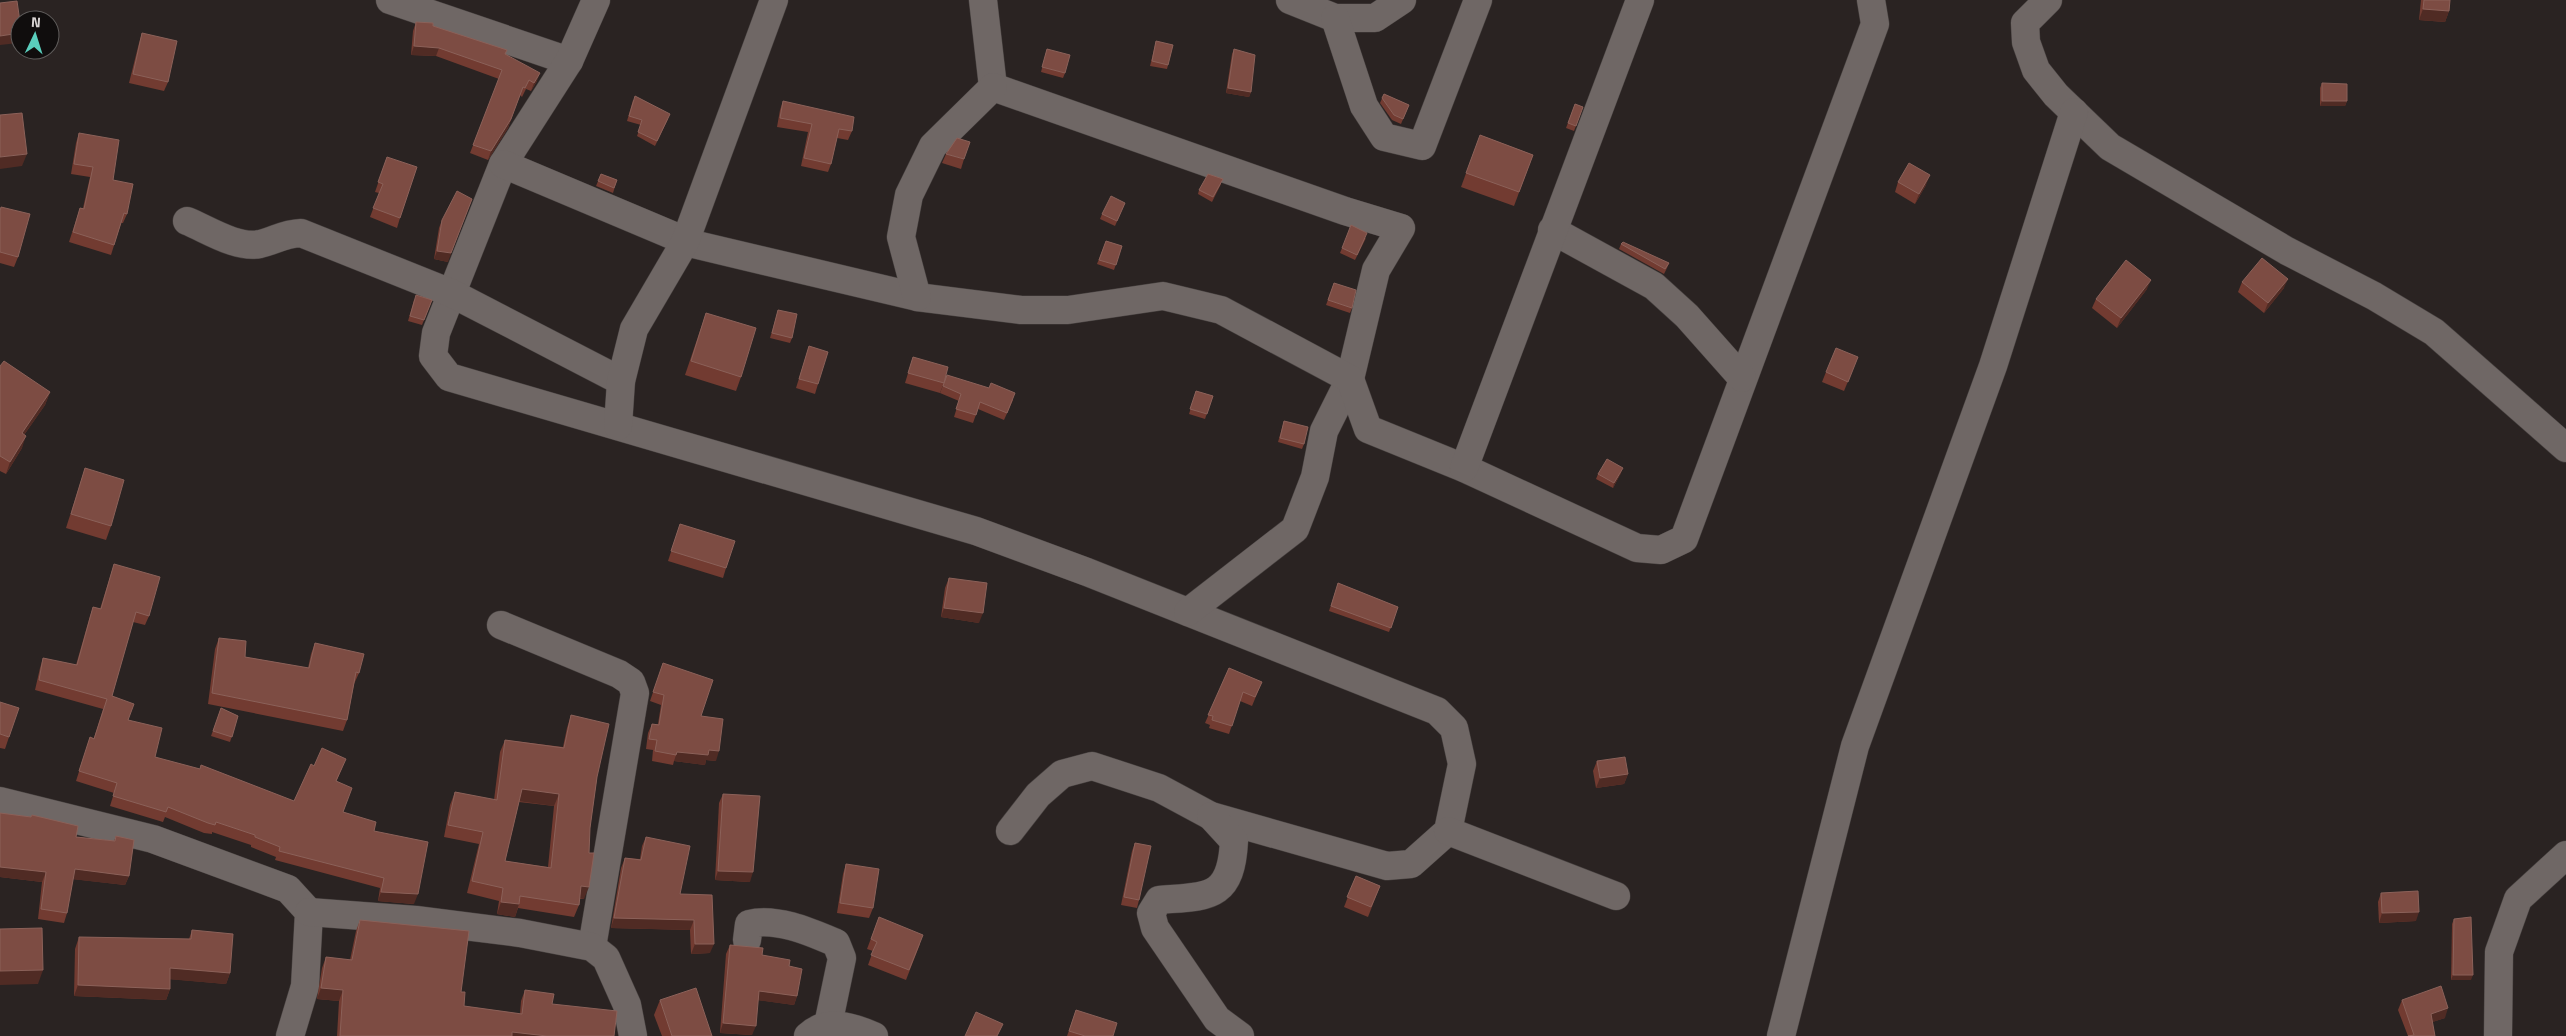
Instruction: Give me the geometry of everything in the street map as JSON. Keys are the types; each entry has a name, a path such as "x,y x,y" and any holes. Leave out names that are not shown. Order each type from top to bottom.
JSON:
{"street":[{"path":"390,0 570,61"},
{"path":"596,0 570,61 503,164 451,293 436,333 433,356 449,377 976,532 1188,612 1437,711 1454,728 1462,764 1448,830 1412,864 1386,866 1211,816 1159,788 1092,766 1062,774 1038,795 1010,831"},
{"path":"618,426 621,381 634,329 685,242 774,0"},
{"path":"983,0 994,87"},
{"path":"1290,0 1335,18 1376,18 1402,0"},
{"path":"1335,18 1364,106 1384,137 1422,146 1478,0"},
{"path":"1464,468 1640,0"},
{"path":"503,164 685,242 917,297 1030,310 1068,310 1163,296 1221,310 1350,379 1368,429 1464,468 1637,548 1661,550 1684,540 1742,378 1875,24 1871,0"},
{"path":"2048,0 2025,23 2026,42 2036,70 2074,112 2110,147 2287,251 2374,296 2434,332 2566,448"},
{"path":"917,297 901,237 909,195 933,146 994,87"},
{"path":"994,87 1345,211 1401,228 1376,270 1350,379 1324,431 1315,478 1295,529 1188,612"},
{"path":"1781,1036 1855,746 1993,366 2074,112"},
{"path":"187,221 243,244 260,244 286,234 301,233 451,293 621,381"},
{"path":"1552,230 1654,286 1687,316 1742,378"},
{"path":"501,624 619,674 631,682 635,693 592,947"},
{"path":"0,800 153,839 288,889 309,912 416,920 520,933 592,947 606,958 627,1005 633,1036"},
{"path":"1211,816 1234,842 1233,865 1223,884 1208,896 1159,900 1151,913 1155,928 1216,1019 1240,1036"},
{"path":"1448,830 1616,896"},
{"path":"2498,1036 2499,952 2518,899 2566,855"},
{"path":"290,1036 305,986 309,912"},
{"path":"747,940 749,924 763,920 815,934 836,943 842,958 818,1030 845,1026 874,1036"}],"building":[{"path":"2424,0 2450,0 2449,11 2423,9"},
{"path":"17,1 18,10 10,10 10,34 0,36 0,3"},
{"path":"416,22 433,23 433,26 507,50 505,54 540,73 534,83 529,80 525,88 523,87 511,119 491,151 473,145 502,70 439,48 414,46"},
{"path":"142,33 177,41 168,82 133,74"},
{"path":"1156,41 1173,45 1168,65 1152,61"},
{"path":"1047,49 1070,55 1065,73 1042,67"},
{"path":"1234,49 1255,55 1251,92 1228,88"},
{"path":"2322,83 2347,84 2347,101 2322,101"},
{"path":"1384,94 1409,105 1403,119 1394,115 1382,98"},
{"path":"635,96 670,114 657,141 638,132 642,120 629,116"},
{"path":"783,101 854,117 852,131 839,129 831,164 804,158 812,124 780,118"},
{"path":"1575,104 1583,107 1576,126 1568,123"},
{"path":"22,113 27,154 0,157 0,115"},
{"path":"79,133 119,140 113,180 133,184 127,214 124,213 114,245 73,232 80,208 84,209 93,167 74,164"},
{"path":"1480,135 1533,155 1519,192 1466,173"},
{"path":"957,138 970,142 964,159 946,154"},
{"path":"387,157 417,167 400,218 373,208 383,184 378,182"},
{"path":"1909,163 1930,175 1919,194 1898,182"},
{"path":"601,174 617,180 614,188 598,181"},
{"path":"1208,174 1223,179 1213,197 1199,190"},
{"path":"457,191 472,199 451,253 437,251 442,220"},
{"path":"1111,196 1125,203 1117,221 1102,214"},
{"path":"1,207 30,214 18,257 0,252"},
{"path":"1351,225 1367,233 1357,255 1342,248"},
{"path":"1106,241 1122,246 1116,265 1099,260"},
{"path":"1623,242 1669,263 1665,269 1621,244"},
{"path":"2262,258 2288,279 2268,303 2242,282"},
{"path":"2126,260 2151,280 2121,318 2096,299"},
{"path":"1334,283 1356,290 1352,308 1328,300"},
{"path":"416,295 432,300 424,320 410,316"},
{"path":"778,310 797,314 792,338 772,333"},
{"path":"706,313 756,328 741,377 691,361"},
{"path":"809,346 828,352 818,384 799,379"},
{"path":"1836,348 1858,357 1848,382 1826,372"},
{"path":"913,357 948,367 944,383 908,373"},
{"path":"4,361 50,392 22,433 26,436 10,462 0,456 0,366"},
{"path":"947,375 989,388 991,383 1015,393 1007,413 980,402 976,415 956,409 961,394 943,386"},
{"path":"1196,391 1213,396 1207,414 1190,409"},
{"path":"1284,421 1308,427 1304,444 1280,438"},
{"path":"1607,459 1623,468 1614,483 1598,474"},
{"path":"85,468 124,480 111,526 71,514"},
{"path":"680,524 735,541 726,568 671,551"},
{"path":"114,564 160,577 149,616 136,612 112,696 134,704 128,720 162,728 155,757 200,769 201,765 294,801 311,764 314,766 322,748 346,759 336,781 352,788 343,812 376,822 374,831 428,842 418,894 381,892 384,878 279,851 280,847 255,837 255,835 216,822 215,825 208,823 168,807 166,812 113,796 117,783 79,771 90,737 94,739 107,699 39,680 43,658 77,665 93,607 101,609"},
{"path":"949,578 987,583 983,613 944,608"},
{"path":"1338,583 1398,607 1391,628 1331,606"},
{"path":"219,638 246,641 245,657 309,668 315,643 364,654 359,673 356,672 347,720 212,693"},
{"path":"663,663 713,680 701,716 723,719 719,751 709,750 708,755 677,752 676,755 655,751 657,740 649,739 652,724 659,725 664,695 653,692"},
{"path":"1229,668 1262,682 1255,697 1243,692 1232,726 1212,720 1213,716 1208,715"},
{"path":"0,702 19,708 9,737 0,734"},
{"path":"221,708 238,716 232,737 213,731"},
{"path":"571,715 609,724 597,777 590,828 589,853 594,853 589,887 581,886 579,905 520,896 519,904 501,902 503,888 472,881 483,832 448,825 455,792 497,800 505,740 564,748","holes":["522,789 559,794 551,868 505,861"]},
{"path":"1625,757 1628,774 1600,778 1597,761"},
{"path":"723,794 760,796 753,872 718,871"},
{"path":"0,813 31,817 32,815 78,826 76,837 115,841 116,836 134,840 129,876 75,869 67,913 41,909 46,872 0,867"},
{"path":"646,837 690,846 680,894 712,895 714,944 695,944 694,920 614,918 625,858 641,860"},
{"path":"1135,843 1151,846 1139,900 1124,897"},
{"path":"846,864 879,869 873,908 840,903"},
{"path":"1356,876 1380,886 1371,907 1347,897"},
{"path":"2418,891 2419,912 2382,913 2381,893"},
{"path":"879,917 923,935 909,970 871,955 877,942 871,939"},
{"path":"2471,917 2473,975 2453,975 2454,919"},
{"path":"360,920 469,931 461,992 465,992 464,1006 522,1014 525,990 554,994 552,1004 617,1011 614,1036 547,1036 512,1032 512,1036 340,1036 343,990 321,988 326,957 352,960"},
{"path":"42,928 43,970 0,971 0,929"},
{"path":"192,930 233,934 230,973 170,968 170,989 78,985 79,937 191,939"},
{"path":"730,945 763,948 762,955 790,960 789,966 802,969 797,996 759,991 756,1026 723,1023"},
{"path":"2441,986 2448,1008 2431,1014 2435,1036 2408,1036 2414,1035 2402,1000"},
{"path":"696,988 712,1036 672,1036 660,1000"},
{"path":"1076,1010 1117,1023 1113,1036 1085,1036 1069,1031"},
{"path":"976,1012 1003,1024 997,1036 965,1036"}]}
